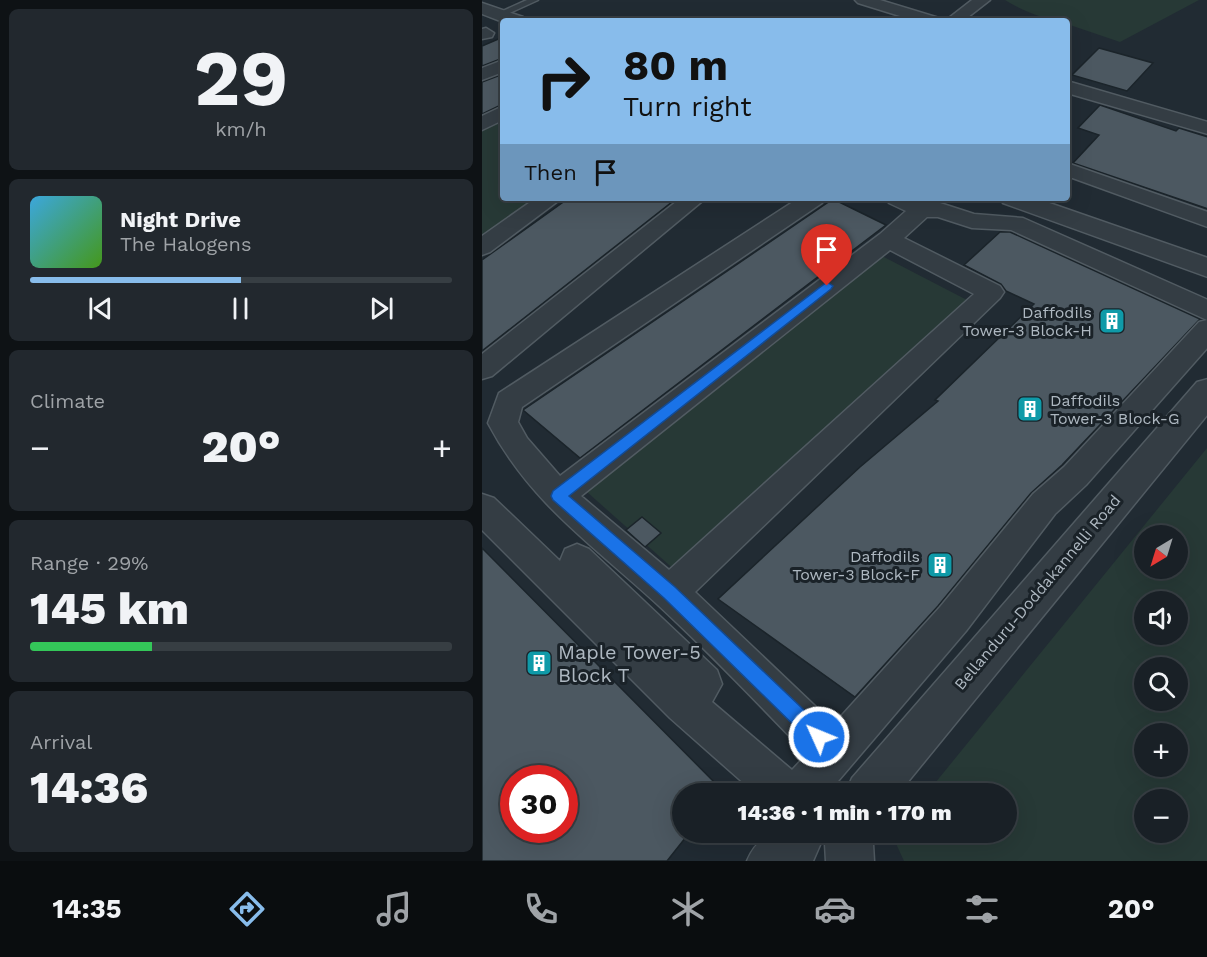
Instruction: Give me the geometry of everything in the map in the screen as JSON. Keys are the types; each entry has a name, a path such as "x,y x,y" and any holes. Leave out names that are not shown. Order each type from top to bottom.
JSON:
{"street":[{"path":"863,0 923,18"},
{"path":"957,18 982,0"},
{"path":"482,8 509,18"},
{"path":"482,75 500,66"},
{"path":"1070,88 1208,128"},
{"path":"482,124 500,114"},
{"path":"1070,170 1208,220"},
{"path":"482,247 547,201"},
{"path":"809,201 509,401 503,423 512,443 558,496 670,592 835,753"},
{"path":"1020,201 1208,268"},
{"path":"558,496 888,238 909,204 984,223 1005,221 1015,223 1208,310"},
{"path":"482,369 679,209"},
{"path":"670,592 991,292 888,238"},
{"path":"809,783 953,620 1044,504 1075,476 1208,329"},
{"name":"Bellanduru-Doddakannelli Road","path":"877,783 1208,391"},
{"path":"482,508 684,704 775,783"},
{"path":"576,560 703,684 684,704"},
{"path":"849,843 850,861"}],"lane":[{"path":"509,18 534,0"}],"green space":[{"path":"1005,0 1199,0 1120,42 1070,25 1070,18 1047,18 1019,8"},
{"path":"500,120 500,201 534,201 482,237 482,130"},
{"path":"882,256 967,300 677,572 587,492"},
{"path":"1207,448 1207,861 904,861 896,843 1017,843 1017,783 935,783 1134,538 1134,579 1188,579 1188,525 1145,525"}],"building":[{"path":"500,38 500,59 482,66 482,46"},
{"path":"1099,48 1153,63 1127,91 1072,75"},
{"path":"500,75 500,105 482,114 482,82"},
{"path":"1100,105 1176,131 1179,128 1208,137 1208,209 1073,163 1099,135 1078,128"},
{"path":"565,201 673,201 482,351 482,260"},
{"path":"830,201 837,201 886,225 580,458 523,410"},
{"path":"1000,232 1010,232 1200,319 1062,465 1031,493 938,606 855,697 718,599 860,467 938,401 935,400 1034,304 1006,291 1001,284 964,265"},
{"path":"642,517 661,533 645,547 626,530"},
{"name":"Maple Tower-5 Block T","path":"482,548 715,783 672,783 672,843 681,843 667,861 482,861"}],"place":[{"name":"Daffodils Tower-3 Block-H","path":"1112,321"},
{"name":"Daffodils Tower-3 Block-G","path":"1030,409"},
{"name":"Daffodils Tower-3 Block-F","path":"940,565"},
{"name":"Maple Tower-5 Block T","path":"539,663"}],"route":[{"path":"819,737 670,592 558,496 827,286"}]}
